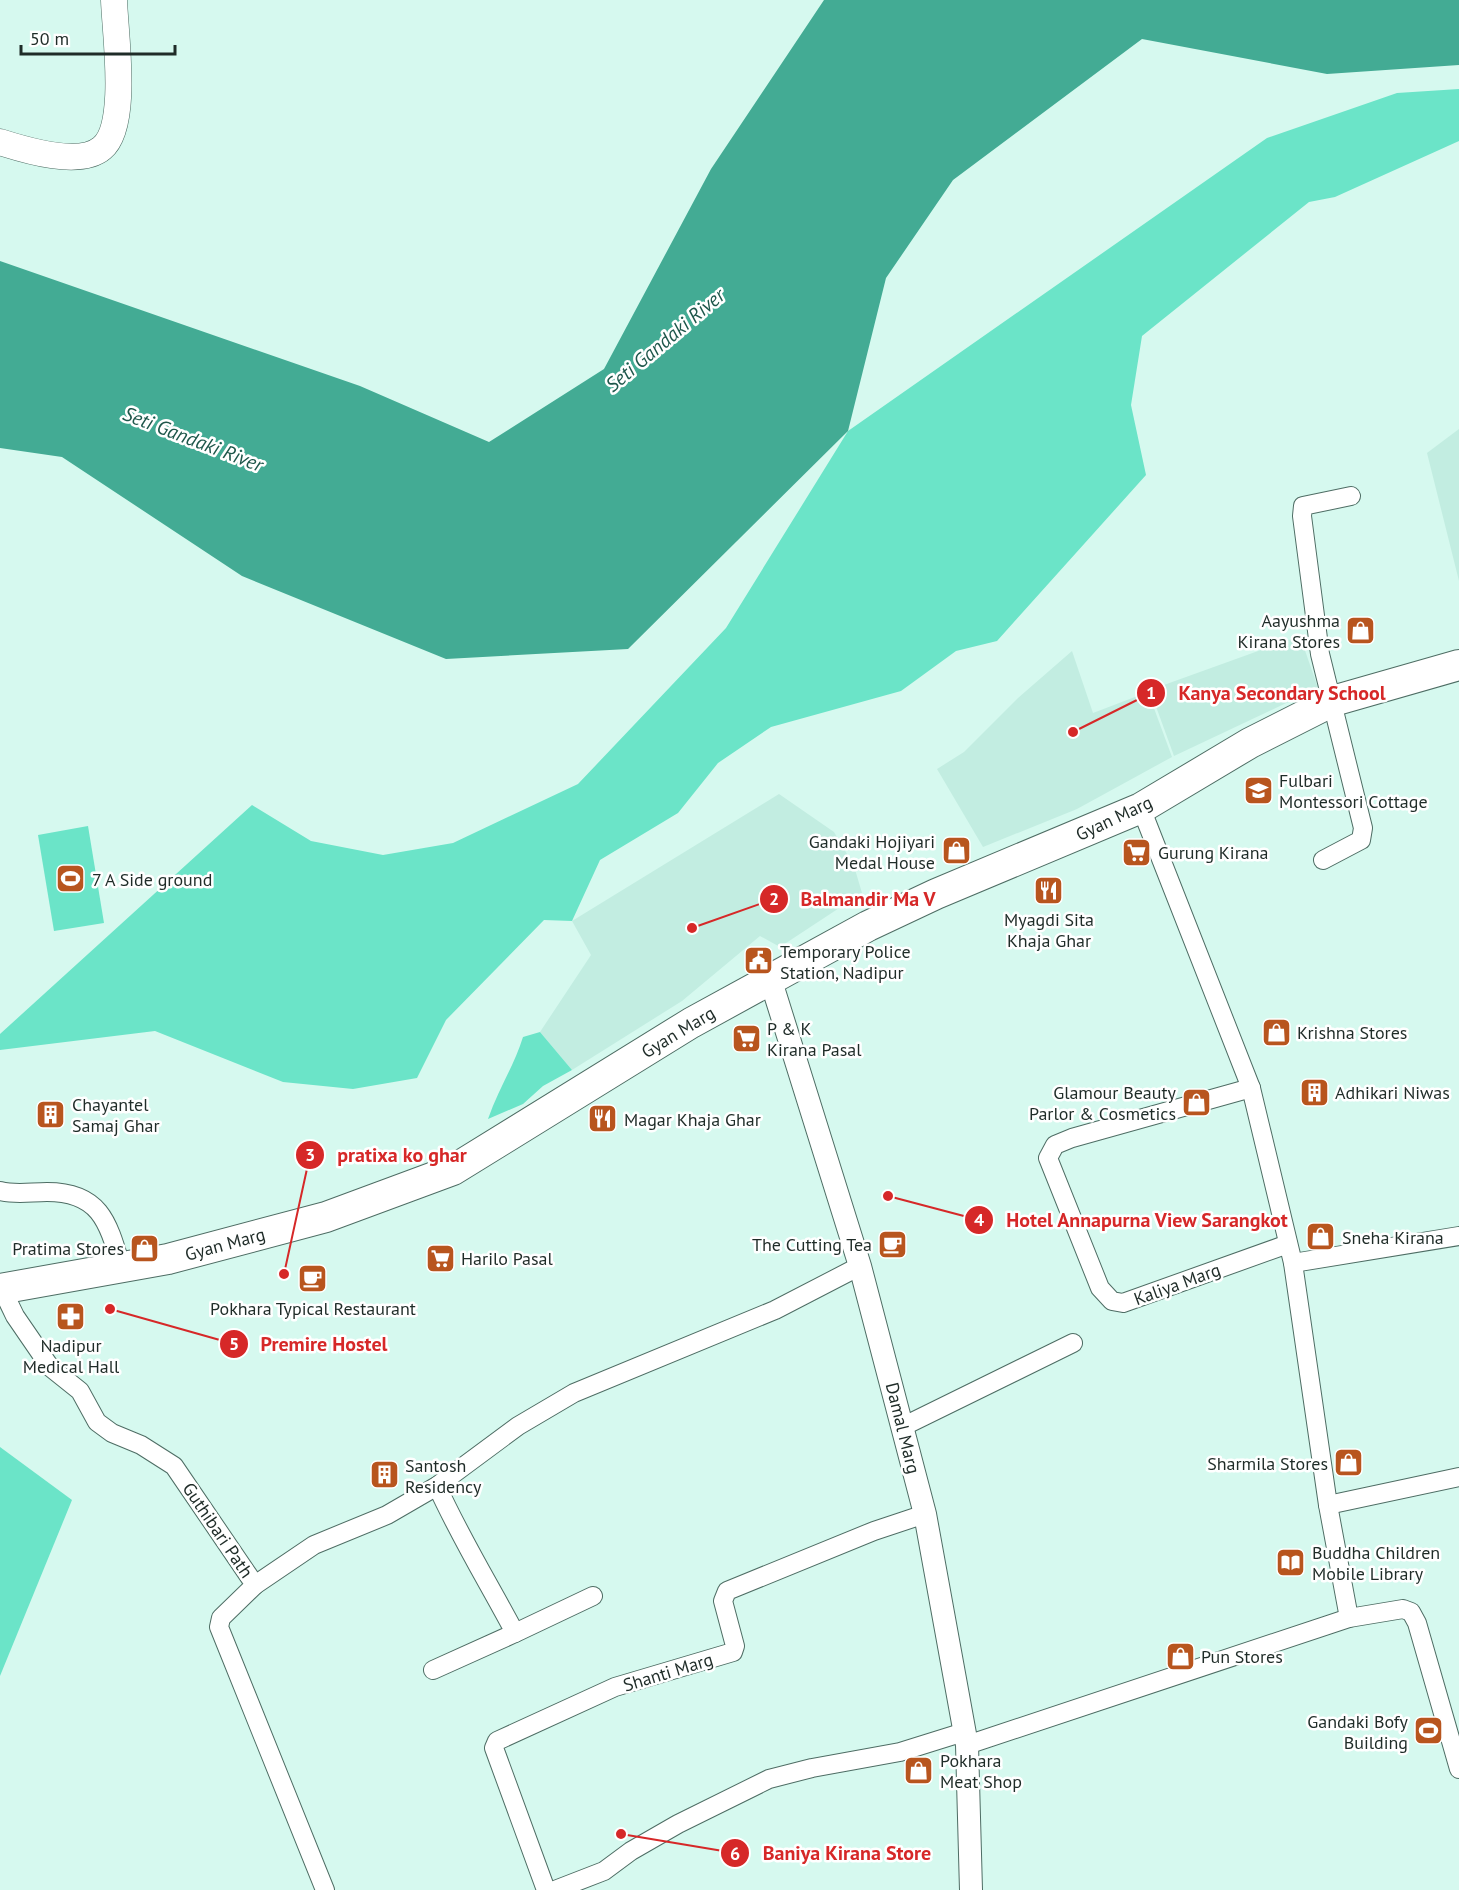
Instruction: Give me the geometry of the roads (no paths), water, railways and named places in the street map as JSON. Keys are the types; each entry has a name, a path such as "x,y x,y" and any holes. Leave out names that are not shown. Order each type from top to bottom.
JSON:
{"main road":[{"path":"0,142 41,155 74,157 101,149 111,137 118,88 114,0"},
{"name":"Gyan Marg","path":"0,1290 168,1259 326,1217 453,1170 681,1029 770,978 936,894 1141,808 1250,743 1333,700 1459,665"}],"street":[{"path":"1323,860 1361,840 1364,828 1320,654 1302,516 1303,507 1351,496"},
{"path":"1141,808 1251,1088 1293,1263 1328,1505 1349,1618"},
{"name":"Damal Marg","path":"770,978 860,1266 904,1426 925,1514 966,1739 971,1890"},
{"name":"Kaliya Marg","path":"1251,1088 1072,1138 1055,1145 1048,1158 1100,1288 1112,1301 1123,1303 1288,1244"},
{"path":"0,1191 75,1195 97,1207 112,1236 121,1266"},
{"path":"1293,1263 1459,1236"},
{"path":"255,1585 314,1545 387,1515 437,1486 518,1426 574,1393 775,1310 860,1266"},
{"name":"Guthibari Path","path":"0,1290 50,1367 80,1390 97,1422 112,1433 141,1445 174,1466 255,1585 221,1618 219,1627 325,1890"},
{"path":"904,1426 1073,1342"},
{"path":"1328,1505 1459,1477"},
{"path":"437,1486 460,1536 485,1575 515,1633"},
{"name":"Shanti Marg","path":"546,1890 494,1748 497,1741 615,1688 733,1652 735,1646 723,1601 727,1591 874,1531 925,1514"},
{"path":"433,1670 593,1596"},
{"path":"555,1890 604,1871 631,1851 678,1824 769,1779 812,1768 966,1739 1349,1618 1403,1609 1411,1612 1459,1769"}],"water":[{"name":"Seti Gandaki River","path":"824,0 1459,0 1459,65 1327,74 1142,39 953,180 886,278 848,431 628,649 446,659 242,576 62,457 0,448 0,261 360,386 489,442 604,369 711,169"}],"place":[{"name":"Aayushma Kirana Stores","path":"1361,630"},
{"name":"Kanya Secondary School","path":"1073,732"},
{"name":"Fulbari Montessori Cottage","path":"1258,790"},
{"name":"Gandaki Hojiyari Medal House","path":"956,851"},
{"name":"Gurung Kirana","path":"1137,852"},
{"name":"7 A Side ground","path":"71,879"},
{"name":"Myagdi Sita Khaja Ghar","path":"1049,890"},
{"name":"Balmandir Ma V","path":"692,928"},
{"name":"Temporary Police Station, Nadipur","path":"759,961"},
{"name":"Krishna Stores","path":"1276,1032"},
{"name":"P & K Kirana Pasal","path":"746,1038"},
{"name":"Adhikari Niwas","path":"1314,1092"},
{"name":"Glamour Beauty Parlor & Cosmetics","path":"1197,1102"},
{"name":"Chayantel Samaj Ghar","path":"51,1114"},
{"name":"Magar Khaja Ghar","path":"603,1119"},
{"name":"Hotel Annapurna View Sarangkot","path":"888,1196"},
{"name":"Sneha Kirana","path":"1321,1237"},
{"name":"The Cutting Tea","path":"893,1244"},
{"name":"Pratima Stores","path":"145,1248"},
{"name":"Harilo Pasal","path":"440,1258"},
{"name":"pratixa ko ghar","path":"284,1274"},
{"name":"Pokhara Typical Restaurant","path":"313,1279"},
{"name":"Premire Hostel","path":"110,1309"},
{"name":"Nadipur Medical Hall","path":"71,1316"},
{"name":"Sharmila Stores","path":"1349,1463"},
{"name":"Santosh Residency","path":"384,1475"},
{"name":"Buddha Children Mobile Library","path":"1291,1562"},
{"name":"Pun Stores","path":"1180,1656"},
{"name":"Gandaki Bofy Building","path":"1429,1731"},
{"name":"Pokhara Meat Shop","path":"919,1770"},
{"name":"Baniya Kirana Store","path":"621,1834"}]}
